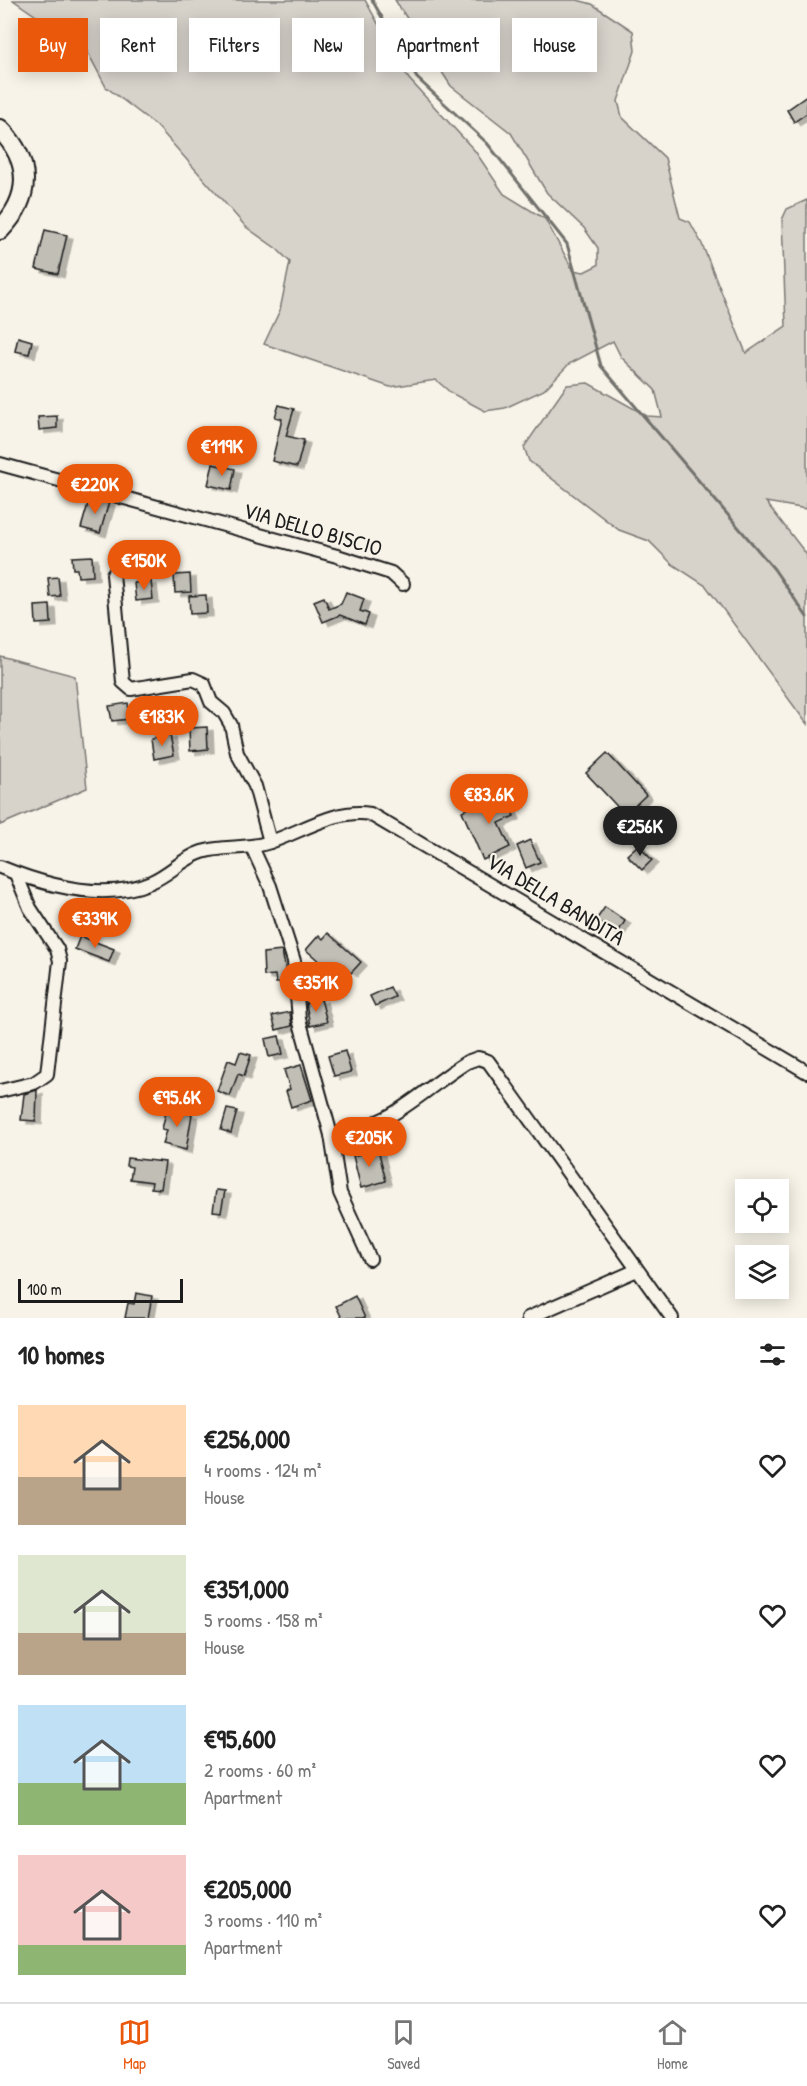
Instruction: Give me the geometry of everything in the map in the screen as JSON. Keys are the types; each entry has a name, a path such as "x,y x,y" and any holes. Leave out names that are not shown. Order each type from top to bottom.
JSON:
{"street":[{"path":"0,129 18,152 24,182 19,205 0,230"},
{"name":"VIA DELLO BISCIO","path":"0,464 337,556 390,573 403,584"},
{"path":"113,574 123,682 131,689 190,679 204,684 211,702 224,713 231,725 237,753 252,779 270,842"},
{"name":"VIA DELLA BANDITA","path":"0,867 16,874 70,887 128,889 156,880 201,852 252,847 342,815 357,813 377,817 807,1072"},
{"path":"252,847 270,886 292,954 299,1019 331,1135 342,1199 370,1259"},
{"path":"0,1091 34,1083 46,1074 60,961 57,949 30,908 16,874"},
{"path":"331,1135 352,1132 377,1124 467,1062 476,1058 484,1059 490,1063 672,1318"},
{"path":"528,1318 637,1270"}],"shaded area":[{"path":"13,0 365,0 376,20 376,72 405,72 475,151 504,194 545,219 573,270 584,272 598,265 598,248 584,228 547,193 511,133 451,86 442,72 500,72 500,18 407,18 395,0 577,0 592,4 633,31 635,51 618,101 622,117 665,158 680,218 690,222 702,244 746,353 786,326 782,220 787,209 807,200 807,509 766,502 807,555 807,724 706,586 672,564 649,541 619,530 529,461 524,447 567,385 588,383 647,416 662,417 655,390 621,357 613,341 569,364 544,390 505,408 485,411 451,393 436,380 390,387 264,344 280,310 290,262 277,249 246,227 157,126 106,87 88,53 88,18 39,18"},
{"path":"0,656 75,676 87,788 0,825"}],"building":[{"path":"807,96 807,113 794,122 787,110"},
{"path":"45,230 67,235 58,274 36,269"},
{"path":"18,337 32,341 29,354 15,351"},
{"path":"279,405 294,409 286,436 304,440 297,467 272,461 282,419 275,417"},
{"path":"57,416 57,428 39,430 38,417"},
{"path":"213,464 235,469 231,490 208,485"},
{"path":"90,497 109,502 100,533 81,528"},
{"path":"92,556 93,576 78,577 77,569 73,569 72,557"},
{"path":"190,574 191,592 175,593 174,575"},
{"path":"58,577 60,596 50,597 48,578"},
{"path":"151,581 153,599 136,601 134,583"},
{"path":"346,592 364,599 360,611 369,614 365,625 340,615 323,622 314,601 324,597 329,609 341,604"},
{"path":"206,595 207,613 190,614 189,596"},
{"path":"50,605 51,623 36,624 35,606"},
{"path":"128,703 130,719 112,721 109,706"},
{"path":"207,727 208,749 190,751 189,728"},
{"path":"170,735 174,755 154,759 151,739"},
{"path":"607,753 646,795 625,815 586,773"},
{"path":"502,792 514,816 499,823 510,847 483,860 462,811"},
{"path":"530,840 540,862 526,868 517,846"},
{"path":"638,845 652,860 642,870 627,855"},
{"path":"605,907 625,921 617,934 596,920"},
{"path":"328,933 361,962 351,973 344,967 332,981 327,968 306,950 319,935 323,939"},
{"path":"80,936 114,949 109,962 75,949"},
{"path":"282,951 288,983 276,983 275,975 264,976 263,953"},
{"path":"390,987 395,997 375,1006 370,996"},
{"path":"321,999 327,1022 310,1026 306,1003"},
{"path":"290,1012 292,1026 276,1030 272,1016"},
{"path":"279,1036 283,1054 269,1057 265,1039"},
{"path":"345,1051 351,1072 334,1076 328,1056"},
{"path":"240,1052 251,1055 244,1076 238,1074 230,1096 217,1091 228,1060 236,1063"},
{"path":"301,1065 312,1100 291,1107 286,1091 290,1089 284,1070"},
{"path":"37,1090 36,1121 21,1120 24,1094"},
{"path":"167,1108 192,1114 186,1150 163,1144 167,1130 162,1129"},
{"path":"227,1109 237,1111 231,1133 221,1130"},
{"path":"378,1149 386,1181 361,1188 353,1156"},
{"path":"127,1158 165,1162 161,1189 151,1188 152,1182 130,1179 132,1167 126,1166"},
{"path":"216,1190 225,1191 221,1212 213,1211"},
{"path":"136,1293 152,1296 148,1318 125,1318 128,1303 134,1304"},
{"path":"355,1296 365,1318 342,1318 336,1306"}],"waterway":[{"path":"372,0 417,78 487,143 567,244 601,366 774,569 807,617"}]}
